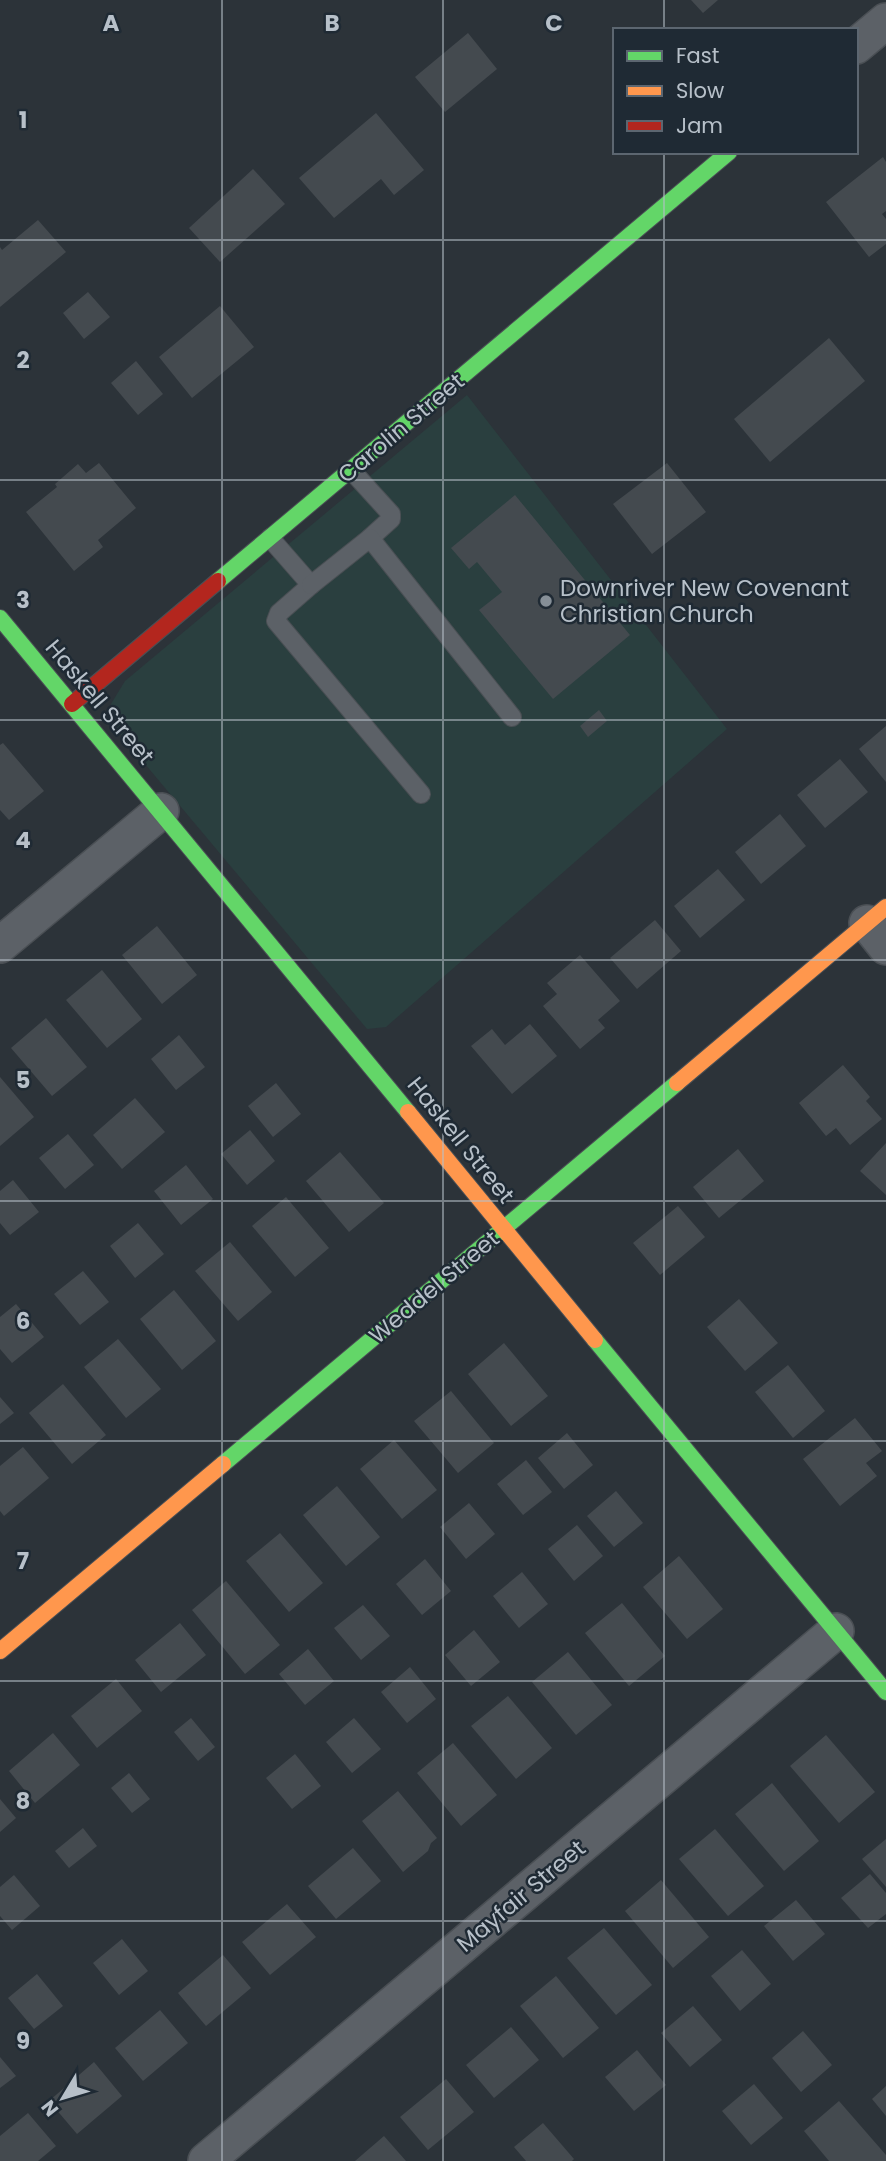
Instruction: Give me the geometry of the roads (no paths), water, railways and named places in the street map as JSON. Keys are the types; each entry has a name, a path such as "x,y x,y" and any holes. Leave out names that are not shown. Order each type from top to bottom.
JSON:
{"street":[{"path":"858,44 886,21"},
{"name":"Carolin Street","path":"72,704 727,154"},
{"name":"Haskell Street","path":"0,618 886,1692"},
{"path":"0,946 161,811"},
{"name":"Weddel Street","path":"0,1651 504,1228 880,926"},
{"name":"Mayfair Street","path":"206,2161 836,1631"}],"lane":[{"path":"351,470 391,514 391,519 279,612 276,621 421,794"},
{"path":"270,538 311,585"},
{"path":"370,538 512,717"}],"place":[{"name":"Downriver New Covenant Christian Church","path":"546,601"}]}
